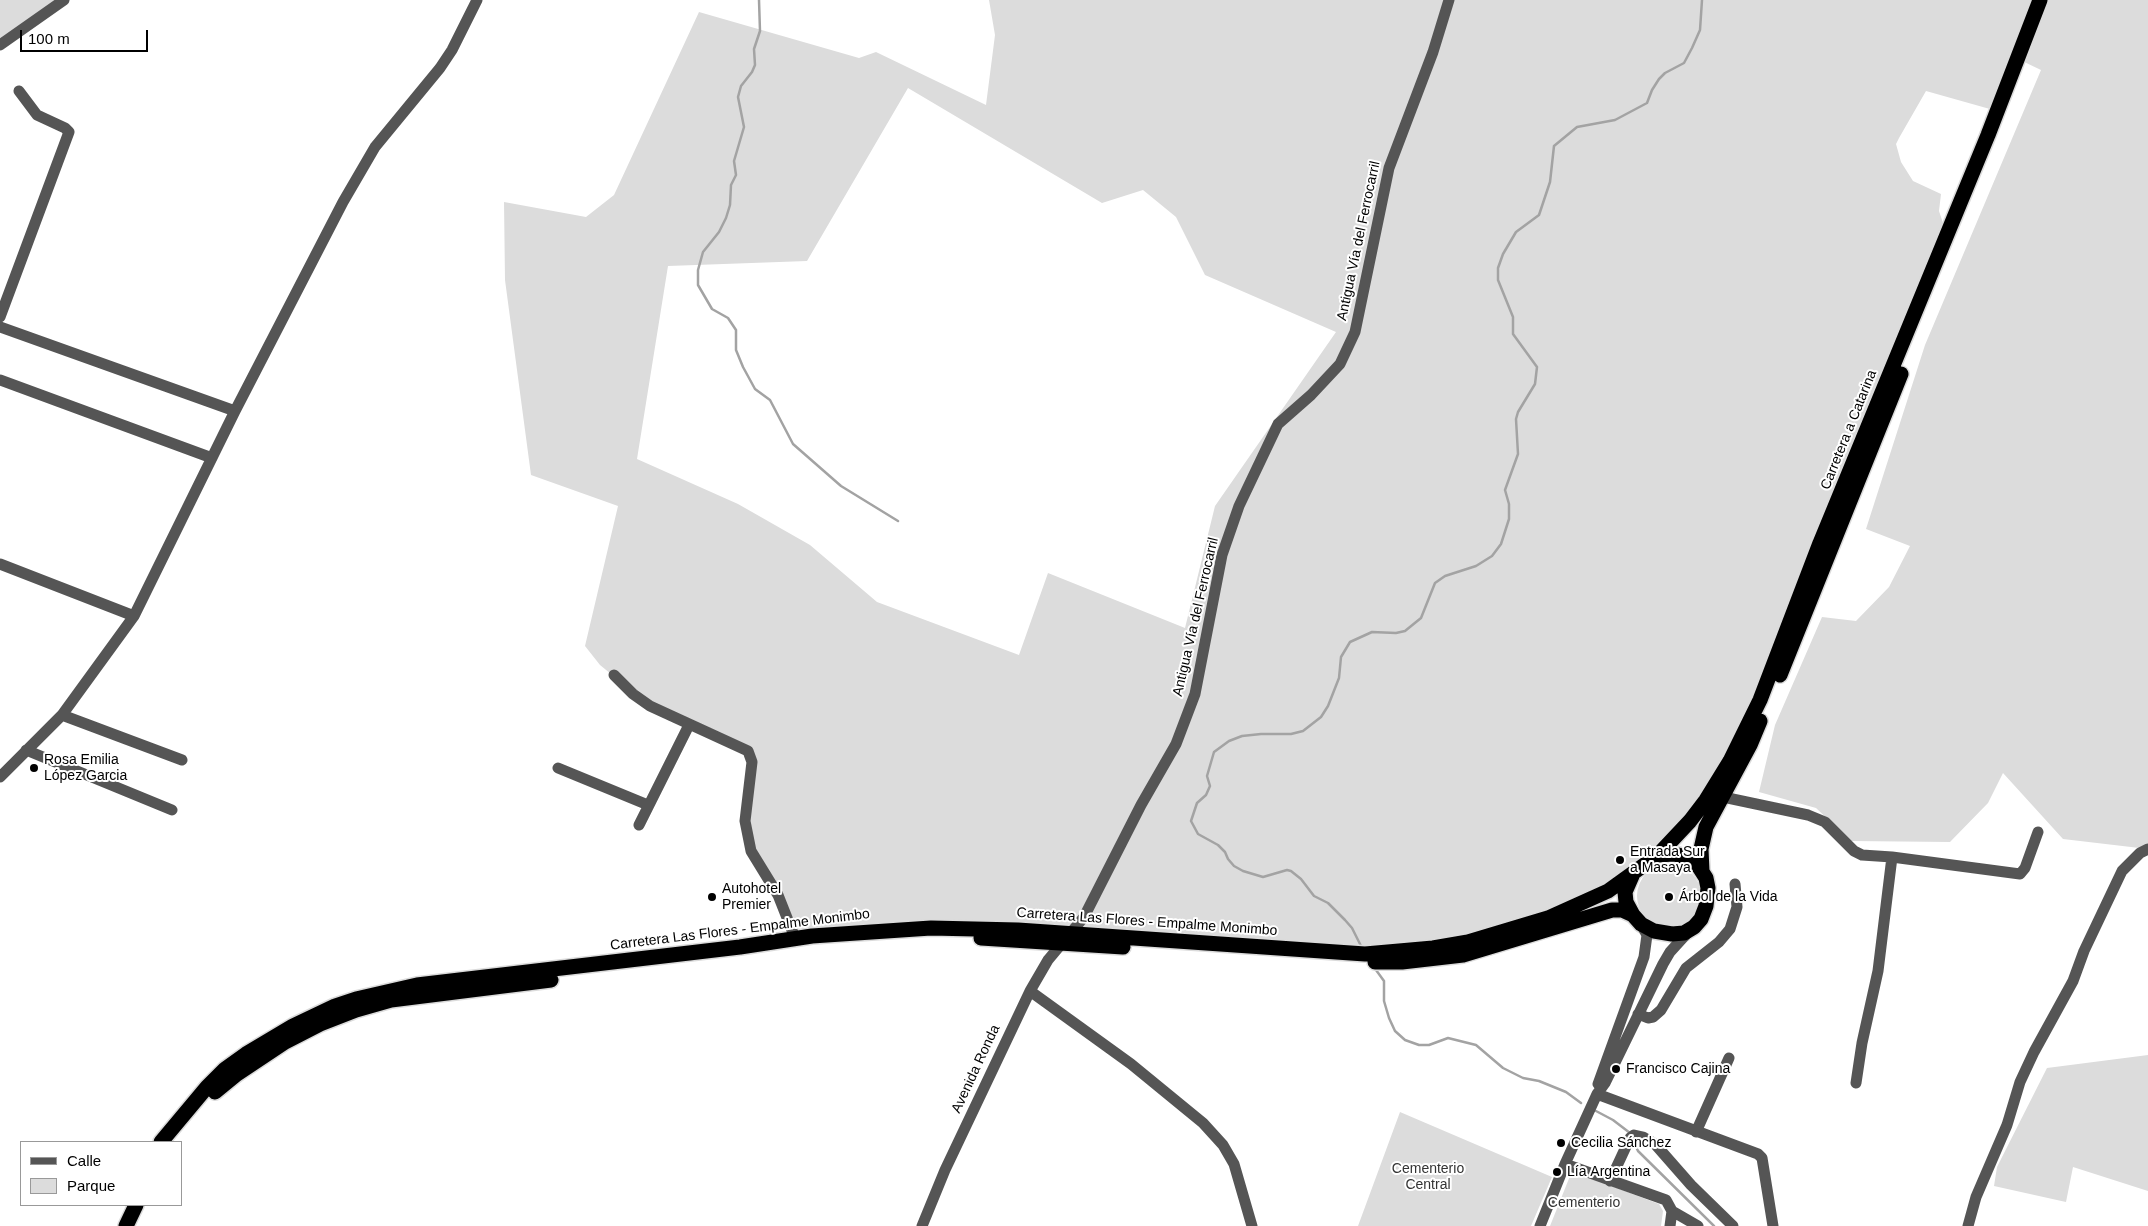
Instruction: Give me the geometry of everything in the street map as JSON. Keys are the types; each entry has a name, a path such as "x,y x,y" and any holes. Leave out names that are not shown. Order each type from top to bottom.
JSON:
{"highway":[{"name":"Carretera a Catarina","path":"1658,855 1678,835 1706,800 1730,761 1760,700 1824,534 1984,144 2040,0"},
{"name":"Carretera a Catarina","path":"1702,871 1701,849 1704,832 1711,815 1723,797 1750,745 1792,647 2050,0"},
{"path":"1658,855 1679,855 1694,862 1702,871 1708,888 1706,906 1701,919 1690,929 1677,934 1667,934 1654,931 1637,920 1625,894 1632,876 1658,855"},
{"name":"Carretera Las Flores - Empalme Monimbo","path":"174,1141 209,1097 236,1074 260,1058 285,1042 320,1024 356,1010 391,1000 885,938 953,936 1066,938 1365,954 1433,948 1468,942 1548,918 1591,900 1632,876"},
{"name":"Carretera Las Flores - Empalme Monimbo","path":"163,1141 194,1101 225,1069 293,1026 314,1015 356,999 417,985 721,949 795,938 889,930 931,928 1009,929 1066,938 1368,962 1402,962 1463,956 1612,910 1622,910 1637,920"},
{"path":"116,1226 125,1206"},
{"path":"126,1226 136,1206"}],"street":[{"path":"0,45 64,0"},
{"path":"0,777 62,715 134,616 235,411 343,202 375,147 440,68 452,50 477,0"},
{"name":"Antigua Vía del Ferrocarril","path":"1066,938 1084,917 1141,805 1176,744 1195,694 1222,555 1240,506 1278,424 1311,395 1340,364 1355,332 1389,168 1449,0"},
{"path":"0,317 70,132 37,115 19,91"},
{"path":"0,328 235,411"},
{"path":"0,380 212,458"},
{"path":"0,564 134,616"},
{"path":"614,675 633,694 650,706 748,751 752,762 745,821 751,851 778,895 795,938"},
{"path":"62,715 182,760"},
{"path":"639,825 689,725"},
{"path":"26,750 172,810"},
{"path":"558,768 648,805"},
{"path":"1723,797 1808,815 1825,822 1854,851 1862,855 1892,857 2020,874 2025,868 2038,832"},
{"path":"1968,1226 1976,1197 2007,1124 2020,1082 2034,1052 2072,981 2122,871 2140,853 2148,849"},
{"path":"1856,1083 1862,1044 1878,971 1892,857"},
{"path":"1638,1014 1648,1018 1653,1017 1661,1010 1686,968 1719,942 1730,929 1737,907 1735,884"},
{"path":"1597,1094 1598,1080 1621,1023 1647,946 1647,935 1637,920"},
{"path":"1540,1226 1565,1164 1597,1094 1605,1083 1670,952 1690,929"},
{"name":"Avenida Ronda","path":"922,1226 945,1170 1030,991 1048,960 1066,938"},
{"path":"1030,991 1131,1064 1203,1123 1223,1145 1234,1164 1252,1226"},
{"path":"1696,1132 1729,1058"},
{"path":"1597,1094 1758,1154 1762,1158 1773,1226"},
{"path":"1610,1181 1630,1138 1634,1135 1643,1137 1655,1144 1691,1185 1733,1226"},
{"path":"1565,1164 1666,1200 1672,1211 1698,1226"},
{"path":"1670,1226 1672,1211"}],"green space":[{"path":"0,0 64,0 0,45"},
{"path":"989,0 2148,0 2148,849 2063,839 2003,773 1988,803 1950,842 1851,841 1816,808 1759,792 1775,725 1822,617 1856,621 1889,587 1910,546 1866,529 1925,345 2041,70 2018,59 1997,111 1926,91 1896,144 1901,162 1913,181 1941,194 1939,211 1947,235 1718,781 1632,876 1513,930 1365,954 1018,930 795,938 751,851 748,751 650,706 600,665 585,646 618,506 531,475 505,280 504,202 586,217 614,195 699,12 859,58 876,52 986,105 995,35","holes":["908,88 1102,203 1143,190 1176,217 1205,275 1336,332 1215,506 1185,628 1048,573 1019,655 877,602 810,545 738,504 637,459 668,266 807,261"]},
{"path":"1669,864 1681,866 1692,873 1699,884 1701,896 1699,908 1692,919 1681,926 1669,928 1657,926 1646,919 1639,908 1637,896 1639,884 1646,873 1657,866"},
{"path":"2148,1055 2148,1191 2073,1167 2066,1202 1994,1186 1997,1167 2047,1068"},
{"name":"Cementerio Central","path":"1400,1112 1552,1177 1531,1226 1358,1226"},
{"name":"Cementerio","path":"1572,1171 1659,1204 1663,1211 1661,1226 1550,1226"}],"waterway":[{"path":"759,0 760,31 754,49 755,65 741,86 738,97 744,127 734,161 736,175 731,185 730,205 719,232 703,252 698,270 698,285 712,309 728,318 736,330 736,350 743,367 755,389 770,400 793,444 841,486 898,521"},
{"path":"1362,948 1352,928 1345,920 1328,903 1314,896 1301,879 1291,871 1287,870 1263,877 1243,871 1234,866 1218,845 1198,834 1191,821 1197,803 1206,795 1210,786 1207,776 1214,752 1229,741 1242,736 1291,734 1303,731 1321,717 1328,706 1339,678 1341,657 1350,642 1372,632 1396,633 1405,631 1421,618 1435,583 1445,576 1476,566 1492,556 1501,544 1509,519 1509,504 1505,490 1518,454 1516,419 1518,412 1535,384 1537,367 1513,334 1513,317 1498,280 1498,268 1503,254 1516,232 1539,215 1550,182 1554,146 1577,127 1615,120 1647,103 1659,79 1665,73 1684,63 1700,30 1702,0"},
{"path":"1376,970 1384,981 1384,1001 1389,1018 1395,1031 1405,1040 1419,1045 1429,1045 1448,1038 1476,1045 1503,1068 1523,1078 1539,1081 1566,1092 1581,1103"},
{"path":"1596,1111 1613,1120 1630,1133"},
{"path":"1633,1140 1638,1151 1714,1226"}],"place":[{"name":"Rosa Emilia López Garcia","path":"34,768"},
{"name":"Entrada Sur a Masaya","path":"1620,860"},
{"name":"Autohotel Premier","path":"712,897"},
{"name":"Árbol de la Vida","path":"1669,897"},
{"name":"Francisco Cajina","path":"1616,1069"},
{"name":"Cecilia Sánchez","path":"1561,1143"},
{"name":"Lía Argentina","path":"1557,1172"}]}
